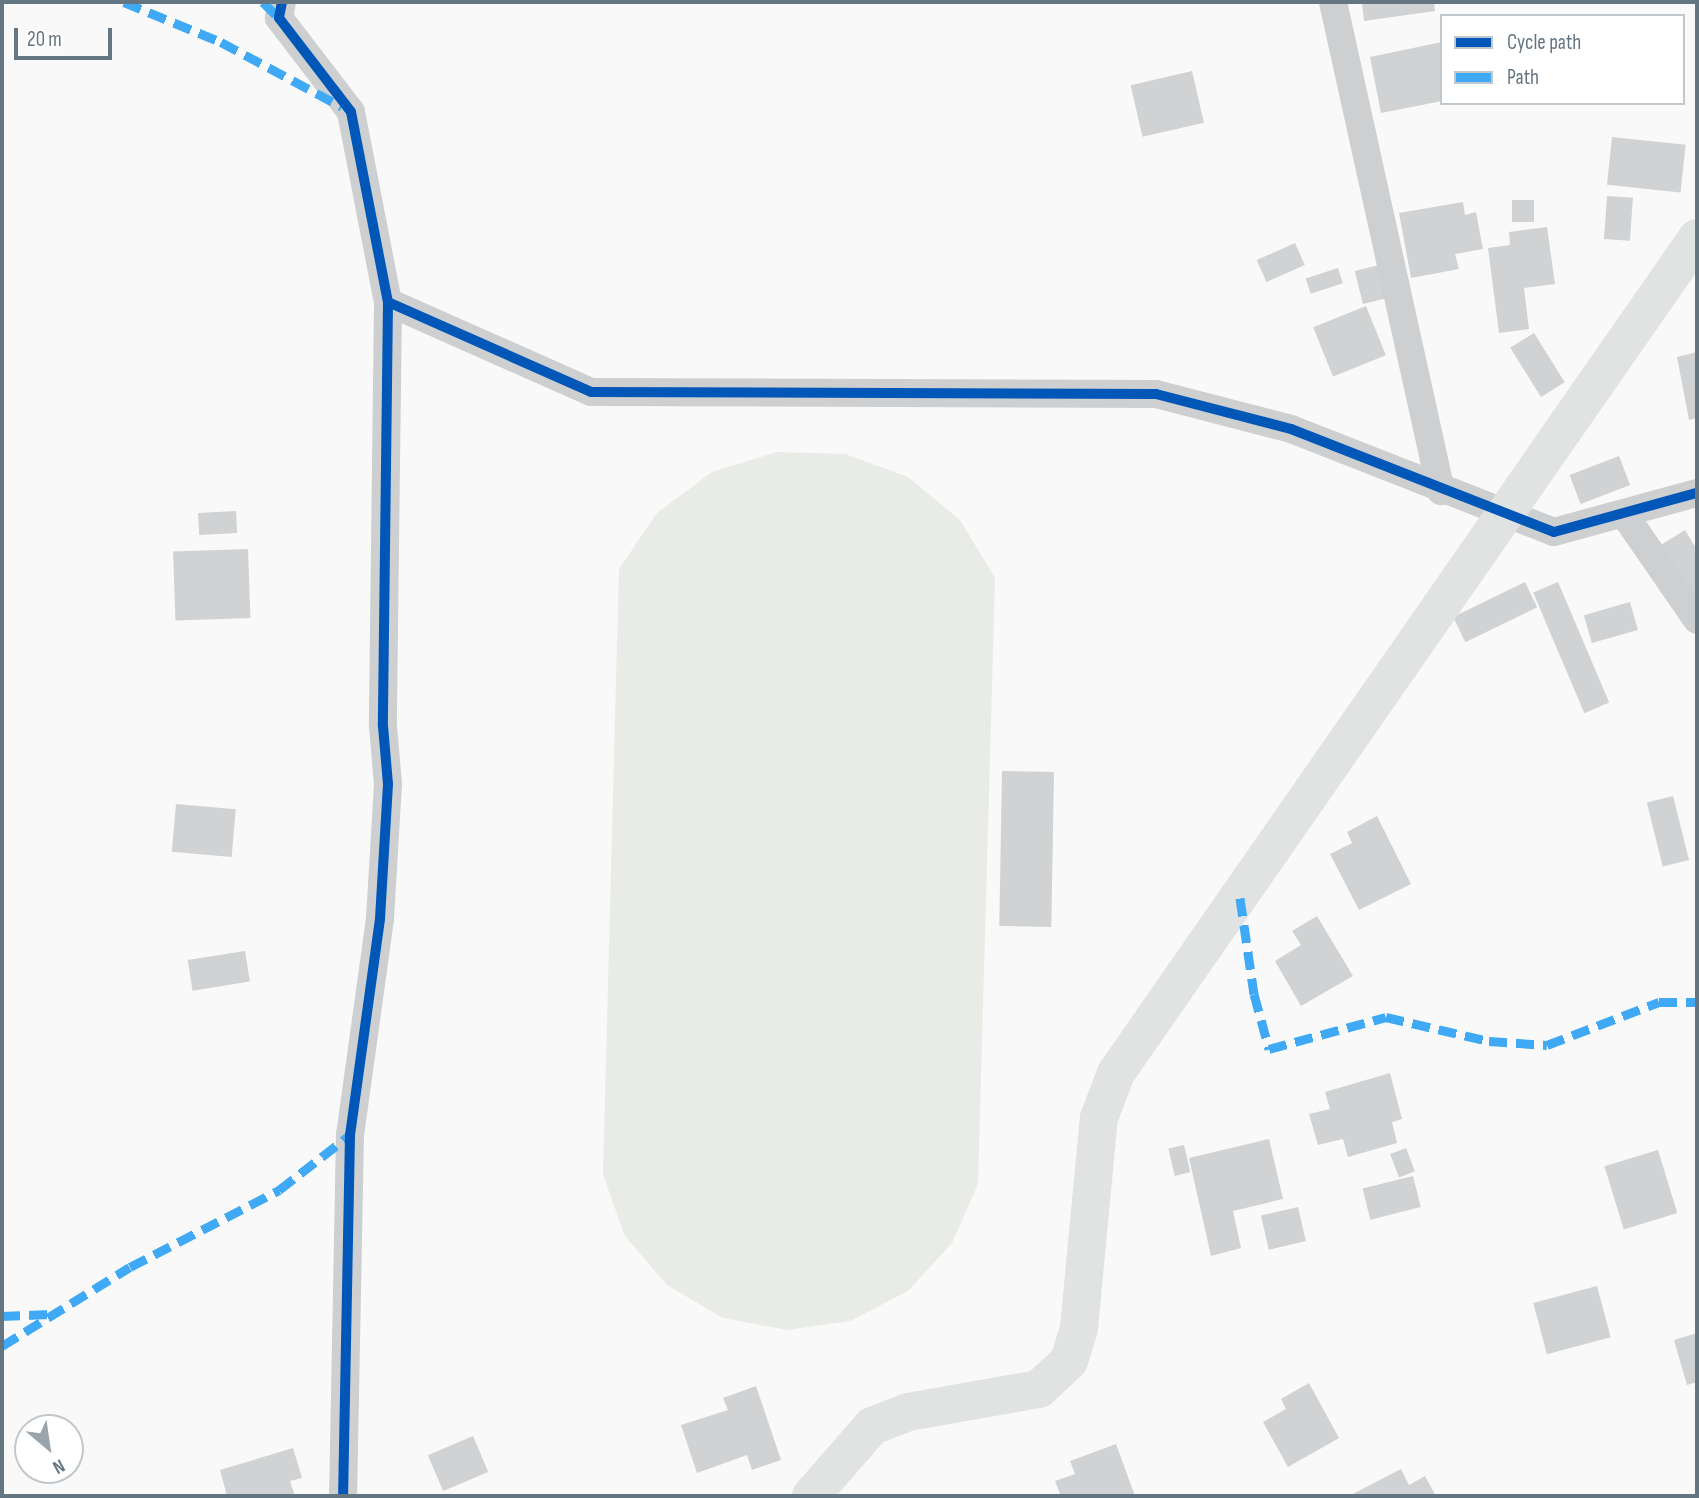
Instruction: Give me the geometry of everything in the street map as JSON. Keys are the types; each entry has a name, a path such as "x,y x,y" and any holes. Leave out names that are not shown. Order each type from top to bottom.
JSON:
{"main road":[{"path":"811,1496 872,1426 908,1412 1039,1389 1069,1362 1079,1328 1099,1118 1116,1073 1502,513 1697,238"}],"street":[{"path":"282,2 279,18 351,112 388,302 383,726 388,785 380,919 350,1135 342,1496"},
{"path":"1333,2 1441,491"},
{"path":"388,302 592,392 1156,394 1291,429 1441,491 1554,532 1626,517 1697,493"},
{"path":"1626,517 1697,620"}],"shaded area":[{"path":"777,452 845,454 908,477 960,520 995,578 978,1184 952,1243 908,1291 850,1321 787,1330 723,1318 667,1285 625,1236 603,1175 619,569 657,513 712,472"}],"building":[{"path":"1362,2 1434,2 1435,11 1364,21"},
{"path":"1440,42 1440,101 1381,113 1370,57"},
{"path":"1192,71 1204,123 1143,137 1131,85"},
{"path":"1612,137 1686,145 1681,192 1607,185"},
{"path":"1607,196 1633,198 1630,241 1604,239"},
{"path":"1512,200 1534,200 1534,222 1512,222"},
{"path":"1463,202 1465,215 1476,212 1483,249 1455,254 1459,269 1411,278 1399,213"},
{"path":"1547,227 1555,284 1524,288 1529,329 1499,333 1488,248 1510,245 1509,232"},
{"path":"1295,243 1305,265 1266,282 1257,260"},
{"path":"1379,265 1387,298 1363,304 1355,271"},
{"path":"1338,268 1343,283 1311,294 1306,279"},
{"path":"1366,306 1386,355 1333,376 1313,327"},
{"path":"1534,333 1565,382 1541,397 1510,348"},
{"path":"1697,352 1697,418 1689,420 1677,357"},
{"path":"1619,456 1630,485 1581,504 1570,475"},
{"path":"236,511 237,533 199,535 198,513"},
{"path":"1685,530 1697,550 1697,590 1689,595 1659,546"},
{"path":"248,549 250,618 175,621 173,552"},
{"path":"1525,582 1537,607 1465,642 1453,617"},
{"path":"1558,582 1609,703 1584,713 1533,593"},
{"path":"1630,602 1638,630 1592,643 1584,615"},
{"path":"1002,771 1054,772 1051,927 999,926"},
{"path":"1673,796 1689,860 1663,867 1647,803"},
{"path":"176,804 236,809 232,857 172,852"},
{"path":"1377,816 1411,884 1359,910 1330,854 1352,843 1347,832"},
{"path":"1317,916 1353,976 1301,1006 1275,961 1301,945 1292,931"},
{"path":"245,951 250,982 193,991 188,960"},
{"path":"1390,1073 1402,1119 1392,1122 1397,1143 1348,1157 1343,1139 1318,1145 1309,1114 1330,1109 1325,1092"},
{"path":"1269,1139 1283,1199 1233,1211 1241,1248 1211,1256 1189,1158"},
{"path":"1184,1145 1190,1172 1175,1176 1168,1149"},
{"path":"1406,1148 1415,1171 1399,1177 1390,1154"},
{"path":"1658,1150 1677,1213 1624,1229 1604,1166"},
{"path":"1413,1176 1421,1207 1370,1220 1363,1189"},
{"path":"1298,1207 1306,1241 1269,1250 1261,1216"},
{"path":"1597,1286 1611,1337 1547,1354 1533,1303"},
{"path":"1697,1333 1697,1382 1687,1385 1674,1340"},
{"path":"1309,1383 1339,1438 1288,1467 1263,1422 1286,1409 1281,1399"},
{"path":"756,1386 781,1460 752,1470 747,1455 697,1473 681,1425 728,1410 723,1398"},
{"path":"473,1436 488,1472 443,1491 428,1455"},
{"path":"1116,1444 1135,1496 1061,1496 1055,1481 1075,1474 1070,1461"},
{"path":"293,1448 302,1478 290,1481 295,1496 227,1496 220,1470"},
{"path":"1401,1469 1409,1485 1425,1476 1436,1496 1349,1496"}],"marked path":[{"path":"124,2 221,42 342,107"},
{"path":"263,2 279,18"},
{"path":"1240,898 1254,994 1269,1049 1386,1017 1489,1041 1547,1045 1659,1002 1697,1002"},
{"path":"2,1346 130,1267 279,1190 350,1135"},
{"path":"2,1316 50,1314"}],"cycle path":[{"path":"282,2 279,18 351,112 388,302 383,726 388,784 380,919 350,1135 343,1496"},
{"path":"388,302 591,392 1156,394 1291,429 1554,532 1697,493"}]}
